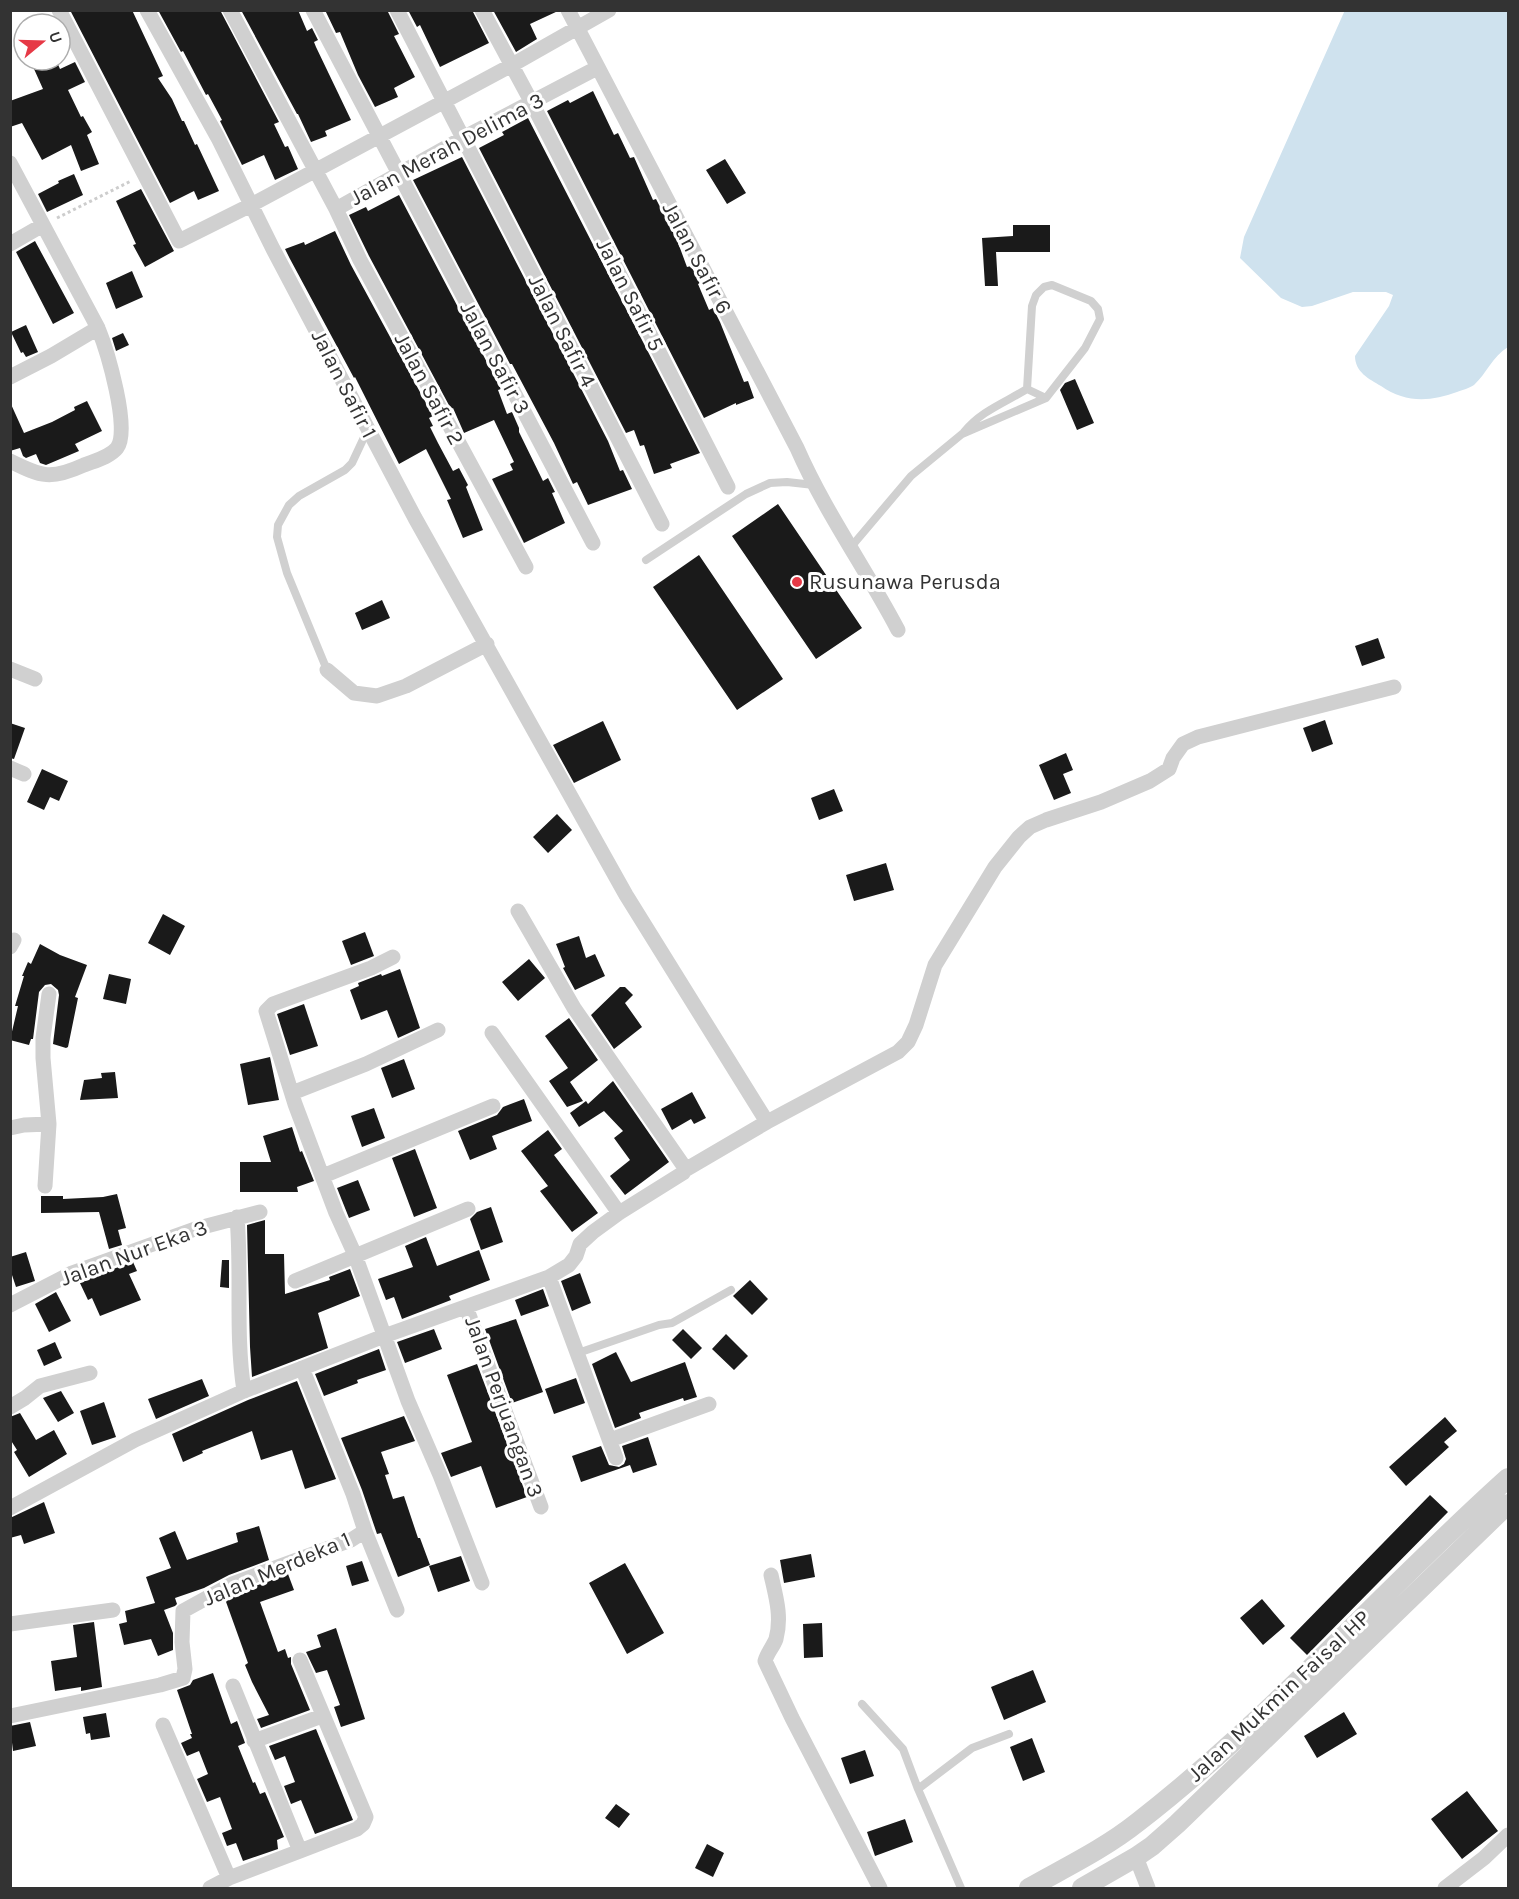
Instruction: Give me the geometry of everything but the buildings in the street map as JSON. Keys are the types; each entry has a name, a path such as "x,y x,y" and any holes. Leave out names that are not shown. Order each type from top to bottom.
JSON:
{"street":[{"path":"59,10 179,241 512,65 609,10"},
{"name":"Jalan Safir 1","path":"147,10 218,138 273,249 415,518 626,896 767,1122"},
{"name":"Jalan Merah Delima 3","path":"230,10 336,209 398,173 597,68"},
{"name":"Jalan Safir 3","path":"313,10 593,543"},
{"name":"Jalan Safir 4","path":"397,10 662,524"},
{"name":"Jalan Safir 5","path":"483,10 728,487"},
{"name":"Jalan Safir 6","path":"568,10 797,448 814,485 898,630"},
{"path":"10,163 98,328 107,351 121,422 119,444 115,451 71,471 47,476 10,462"},
{"name":"Jalan Safir 2","path":"336,209 365,270 526,567"},
{"path":"10,244 43,225"},
{"path":"10,377 98,328"},
{"path":"327,670 354,693 377,696 406,686 487,644"},
{"path":"10,669 35,679"},
{"path":"10,1508 135,1440 244,1391 384,1336 549,1277 569,1265 576,1256 580,1244 619,1213 685,1170 767,1122 898,1052 908,1042 916,1024 935,965 995,867 1030,827 1150,782 1169,770 1173,758 1183,744 1198,737 1394,687"},
{"path":"518,911 574,1008 685,1170"},
{"path":"393,957 371,968 268,1007 266,1011 284,1072 336,1213 356,1255 408,1401 482,1583"},
{"path":"45,1186 49,1124 43,1038 49,994"},
{"path":"292,1093 366,1064 438,1030"},
{"path":"492,1034 619,1213"},
{"path":"323,1176 493,1106"},
{"path":"10,1128 49,1124"},
{"path":"295,1281 468,1209"},
{"name":"Jalan Nur Eka 3","path":"10,1305 72,1273 159,1241 261,1212"},
{"path":"237,1217 240,1260 239,1352 244,1391"},
{"path":"549,1277 616,1458"},
{"name":"Jalan Perjuangan 3","path":"466,1307 541,1508"},
{"path":"302,1368 397,1610"},
{"path":"10,1407 26,1398 40,1386 90,1372"},
{"path":"610,1440 709,1404"},
{"name":"Jalan Mukmin Faisal HP","path":"1029,1888 1084,1858 1129,1829 1214,1760 1509,1478"},
{"name":"Jalan Mukmin Faisal HP","path":"1082,1888 1136,1857 1177,1824 1509,1504"},
{"name":"Jalan Merdeka 1","path":"10,1716 160,1685 183,1678 185,1669 182,1642 183,1611 232,1584 351,1540 365,1531"},
{"path":"771,1575 779,1620 776,1640 765,1661 880,1888"},
{"path":"10,1624 113,1610"},
{"path":"210,1888 229,1878 357,1829 366,1817 300,1660"},
{"path":"233,1686 300,1851"},
{"path":"254,1741 322,1716"},
{"path":"163,1725 229,1878"},
{"path":"1444,1888 1484,1858 1509,1835"},
{"path":"1136,1857 1148,1888"}],"lane":[{"path":"962,434 1046,398 1085,348 1100,320 1098,309 1091,301 1052,285 1044,287 1036,295 1032,306 1027,389"},
{"path":"1027,389 1046,398"},
{"path":"851,547 911,476 962,434 974,420 997,404 1027,389"},
{"path":"327,670 287,573 277,537 278,525 289,505 299,496 345,470 352,463 368,429"},
{"path":"646,560 746,494 770,483 814,485"},
{"path":"578,1353 658,1325 672,1323 731,1290"},
{"path":"862,1704 903,1749 918,1789 962,1888"},
{"path":"918,1789 972,1748 1009,1734"}],"path":[{"path":"43,225 144,175"}],"water":[{"path":"1345,10 1508,11 1508,347 1498,355 1474,385 1437,398 1418,399 1399,396 1368,378 1357,366 1355,356 1389,306 1393,295 1386,292 1353,292 1312,306 1302,307 1281,298 1240,258 1244,237"}],"place":[{"name":"Rusunawa Perusda","path":"797,582"}]}
